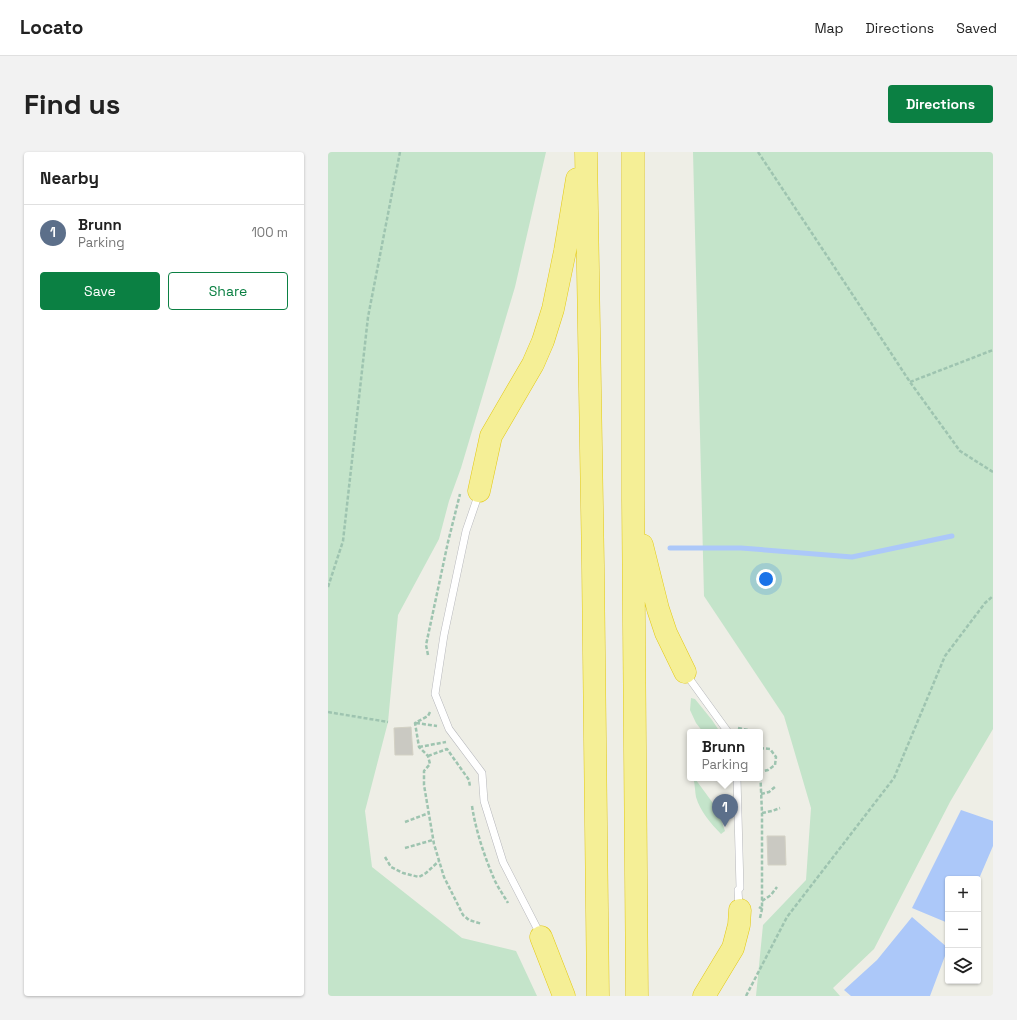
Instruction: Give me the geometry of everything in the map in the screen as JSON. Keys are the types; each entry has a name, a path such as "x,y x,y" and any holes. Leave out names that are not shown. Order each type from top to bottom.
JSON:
{"highway":[{"path":"479,491 491,436 533,364 543,341 553,309 565,251 581,152"},
{"path":"586,152 593,528 598,996"},
{"path":"633,152 633,499 637,996"},
{"path":"633,499 643,551 658,609 666,633 685,672"},
{"path":"704,996 733,948 739,925 739,900"},
{"path":"541,937 564,996"}],"lane":[{"path":"479,491 466,531 444,635 435,694 449,729 482,773 484,801 503,862 541,937"},
{"path":"685,672 726,729"},
{"path":"737,781 739,900"}],"path":[{"path":"328,587 343,541 368,317 400,152"},
{"path":"758,152 910,382 960,451 993,472"},
{"path":"910,382 993,350"},
{"path":"746,996 787,917 894,778 945,656 985,603 993,596"},
{"path":"328,712 388,722"},
{"path":"416,723 449,729"},
{"path":"418,747 448,742"},
{"path":"763,748 770,749 776,757 775,765 768,770 763,771"},
{"path":"428,756 447,749"},
{"path":"739,900 762,909 760,781"},
{"path":"761,794 769,792 776,786"},
{"path":"762,813 780,808"},
{"path":"405,822 429,814"},
{"path":"405,848 433,840"},
{"path":"385,857 391,867 403,873 420,877 439,861"},
{"path":"762,901 771,895 777,886"}],"green space":[{"path":"328,152 546,152 515,287 461,468 449,501 439,539 398,615 388,722 365,811 372,867 462,938 516,951 537,996 328,996"},
{"path":"693,152 993,152 993,729 950,802 874,949 833,988 840,996 756,996 763,925 806,880 811,808 784,716 704,596"},
{"path":"691,698 695,699 718,729 701,729 690,710"},
{"path":"694,781 697,781 718,810 725,831 721,834 713,826 700,807 696,797"}],"water":[{"path":"961,810 993,821 993,846 980,876 945,876 945,922 912,908"},
{"path":"912,917 945,945 945,956 930,996 851,996 844,990 877,960"}],"building":[{"path":"411,727 413,755 395,755 394,728"},
{"path":"767,836 785,836 786,865 768,865"}],"waterway":[{"path":"670,548 741,548 852,557 952,536"}],"place":[{"name":"Brunn","path":"725,827"}]}
